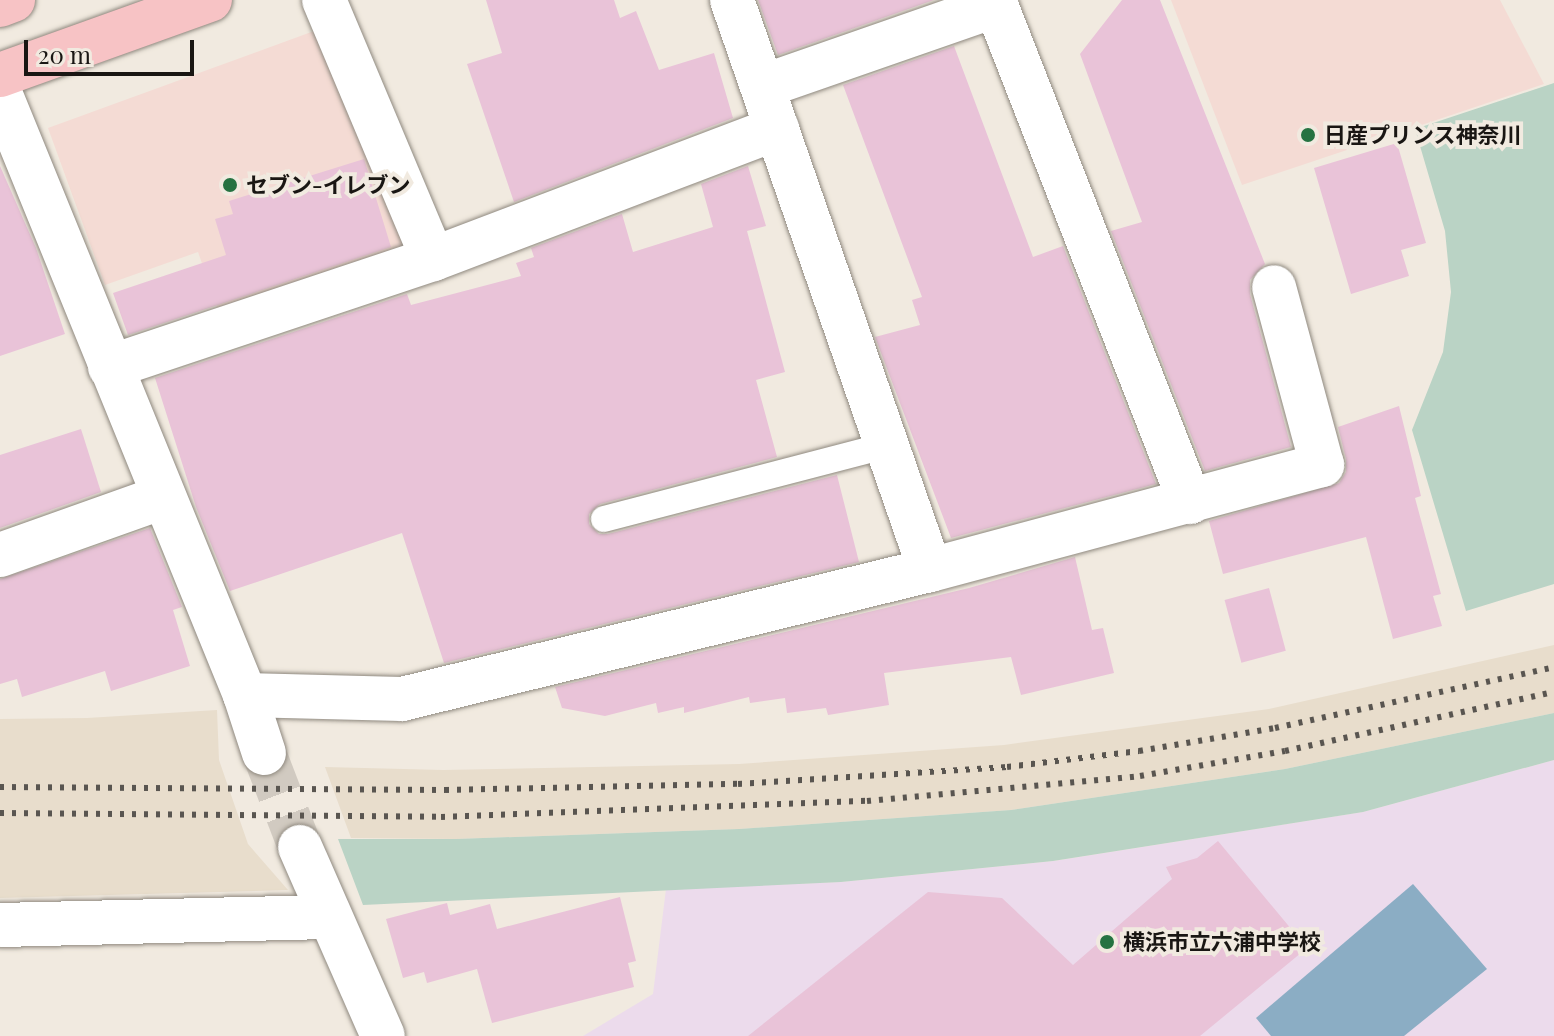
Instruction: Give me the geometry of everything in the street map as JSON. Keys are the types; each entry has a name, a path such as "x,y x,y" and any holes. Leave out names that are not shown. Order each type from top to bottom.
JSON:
{"highway":[{"path":"0,5 13,0"},
{"path":"0,75 210,0"}],"street":[{"path":"324,0 433,259"},
{"path":"732,0 930,570"},
{"path":"764,86 995,2 1190,502"},
{"path":"0,93 245,695 264,753"},
{"path":"110,367 433,259 777,128"},
{"path":"245,695 402,699 930,570 1322,465 1274,287"},
{"path":"0,555 163,497"},
{"path":"300,847 383,1036"},
{"path":"0,925 329,917"}],"lane":[{"path":"604,519 885,446"}],"shaded area":[{"name":"日産プリンス神奈川","path":"1171,0 1500,0 1544,84 1242,185"},
{"name":"セブン-イレブン","path":"325,27 414,243 219,312 198,252 105,285 48,128"},
{"path":"1554,645 1554,713 1285,769 1011,810 739,829 456,839 351,838 325,767 443,770 739,764 1004,745 1269,709"},
{"path":"217,710 219,760 248,844 288,890 0,898 0,719 87,718"},
{"name":"横浜市立六浦中学校","path":"1554,760 1554,1036 583,1036 653,994 666,889 841,882 1054,861 1363,812"}],"green space":[{"path":"1554,83 1554,584 1466,611 1412,430 1443,352 1451,292 1445,231 1415,129"},
{"path":"1554,713 1554,760 1363,812 1053,861 841,882 363,905 338,839 456,839 739,829 1011,810 1285,769"}],"water":[{"path":"1413,884 1487,969 1404,1036 1271,1036 1256,1018"}],"building":[{"path":"486,0 614,0 620,18 636,11 659,70 714,53 733,118 514,202 467,64 502,53"},
{"path":"758,0 934,0 778,55"},
{"path":"1122,0 1160,0 1265,264 1250,280 1250,294 1291,447 1205,471 1111,231 1142,222 1080,54"},
{"path":"954,46 1033,257 1063,246 1156,484 951,538 875,337 920,325 912,300 922,297 843,85"},
{"path":"1397,143 1426,243 1401,250 1409,276 1351,294 1314,168"},
{"path":"364,159 391,247 128,335 113,293 226,255 215,219 233,214 229,201"},
{"path":"0,166 36,248 65,334 0,356"},
{"path":"748,166 766,226 747,231 785,372 756,380 777,457 600,504 589,514 589,524 599,534 608,534 837,475 859,562 444,663 402,533 230,591 196,507 155,378 407,294 411,305 521,276 516,263 534,257 531,248 622,214 633,252 713,227 701,184"},
{"path":"1399,406 1421,496 1415,498 1441,594 1433,596 1442,626 1393,639 1366,537 1223,574 1209,521 1339,483 1346,472 1346,459 1338,427"},
{"path":"81,429 101,492 0,528 0,455"},
{"path":"150,528 182,607 173,610 190,666 111,691 105,671 22,697 17,679 0,684 0,579"},
{"path":"1075,557 1092,630 1103,628 1114,673 1021,695 1011,657 884,673 889,705 828,715 826,708 787,713 785,698 750,703 749,697 684,713 684,707 658,713 656,703 605,716 562,708 555,687 969,588"},
{"path":"1269,588 1286,651 1241,663 1225,600"},
{"path":"1218,841 1307,948 1200,1036 748,1036 928,892 1002,898 1073,965 1172,879 1166,867 1197,858"},
{"path":"620,897 636,961 628,963 634,987 492,1023 477,969 427,983 424,972 403,978 386,919 447,903 450,915 490,904 497,929"}],"tunnel":[{"path":"264,753 300,847"}],"railway":[{"path":"0,787 445,790 738,784 1007,767 1139,751 1275,728 1554,667"},
{"path":"0,813 441,817 867,801 1140,776 1285,751 1554,692"}],"place":[{"name":"日産プリンス神奈川","path":"1308,135"},
{"name":"セブン-イレブン","path":"230,185"},
{"name":"横浜市立六浦中学校","path":"1107,942"}]}
